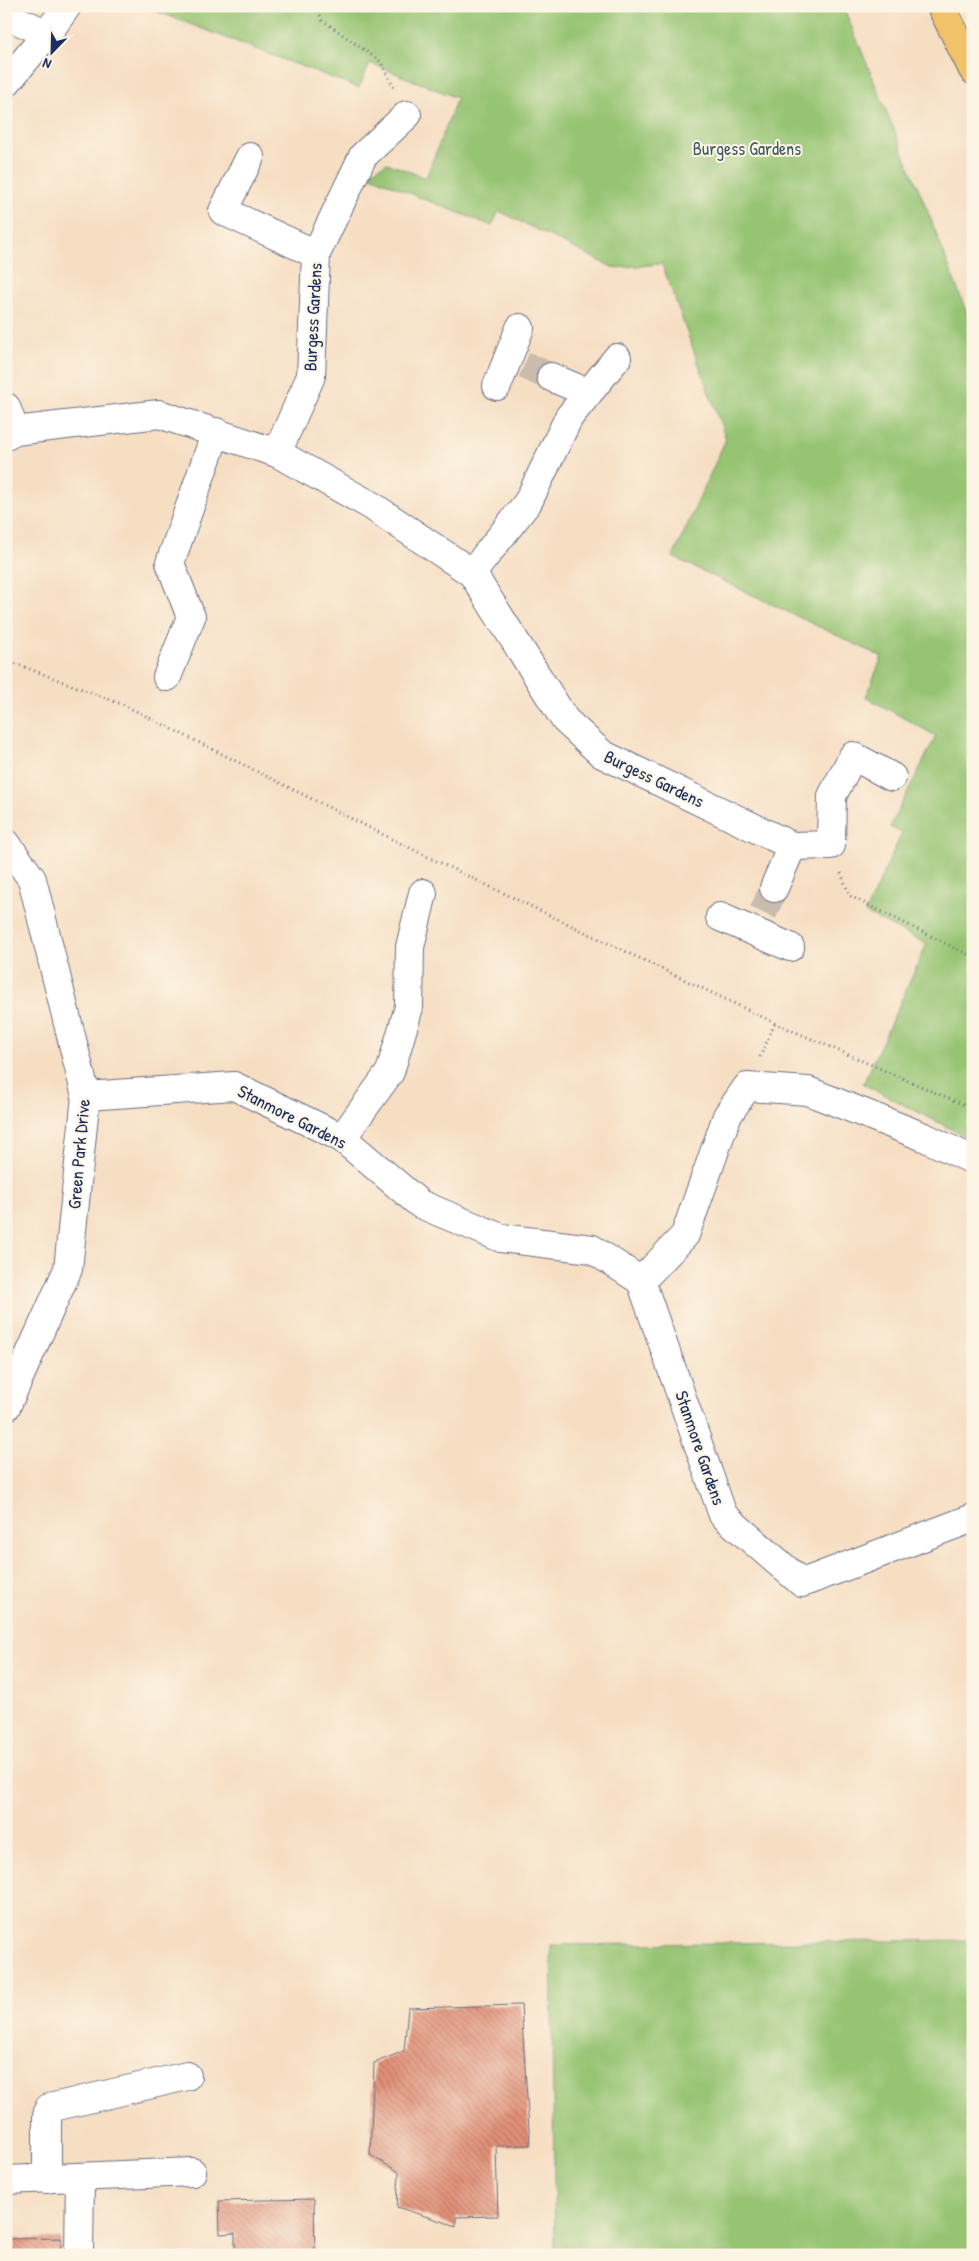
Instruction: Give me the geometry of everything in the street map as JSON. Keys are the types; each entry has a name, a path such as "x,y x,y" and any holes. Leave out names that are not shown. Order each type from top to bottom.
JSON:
{"highway":[{"path":"941,6 973,70"}],"street":[{"path":"6,83 47,34 67,6"},
{"path":"6,15 47,34"},
{"name":"Burgess Gardens","path":"277,453 311,376 316,254 363,156 407,115"},
{"path":"250,157 224,210 316,254"},
{"path":"497,386 515,361 520,328"},
{"path":"472,573 528,502 569,417 617,358"},
{"path":"551,377 588,393"},
{"name":"Burgess Gardens","path":"9,424 159,414 277,453 372,506 472,573 565,720 602,754 792,846 831,845"},
{"path":"167,677 191,617 170,563 216,432"},
{"path":"831,845 832,796 853,756 892,777"},
{"name":"Green Park Drive","path":"6,843 32,879 86,1096 68,1269 6,1406"},
{"path":"774,888 792,846"},
{"path":"342,1138 390,1072 409,1007 410,947 422,893"},
{"path":"720,917 759,922 790,947"},
{"name":"Stanmore Gardens","path":"86,1096 234,1086 342,1138 420,1204 501,1238 592,1249 641,1281 723,1515 802,1583 973,1518"},
{"path":"641,1281 685,1235 728,1116 747,1087 808,1091 924,1137 973,1160"},
{"path":"47,2179 47,2116 49,2108 187,2076"},
{"path":"6,2180 192,2172"},
{"path":"79,2255 80,2177"}],"path":[{"path":"143,6 147,8 155,6"},
{"path":"316,6 322,20 381,62 407,115"},
{"path":"6,660 124,705 426,856 766,1019 973,1109"},
{"path":"831,845 850,896 973,957"}],"green space":[{"name":"Burgess Gardens","path":"142,6 843,6 926,207 973,329 973,1140 863,1084 927,944 865,913 902,833 890,827 936,736 866,697 882,657 673,557 726,439 662,264 614,268 499,211 492,226 367,174 387,163 426,178 457,98 370,63 359,88"},
{"path":"973,1940 973,2255 555,2255 551,1945"}],"building":[{"path":"521,2005 530,2145 496,2146 498,2216 456,2217 456,2226 397,2207 399,2172 370,2155 374,2063 404,2051 408,2008"},
{"path":"314,2199 315,2255 235,2255 235,2233 220,2234 219,2201"},
{"path":"61,2238 61,2255 6,2255 6,2239"}],"tunnel":[{"path":"524,365 551,377"},
{"path":"763,913 774,888"}]}
